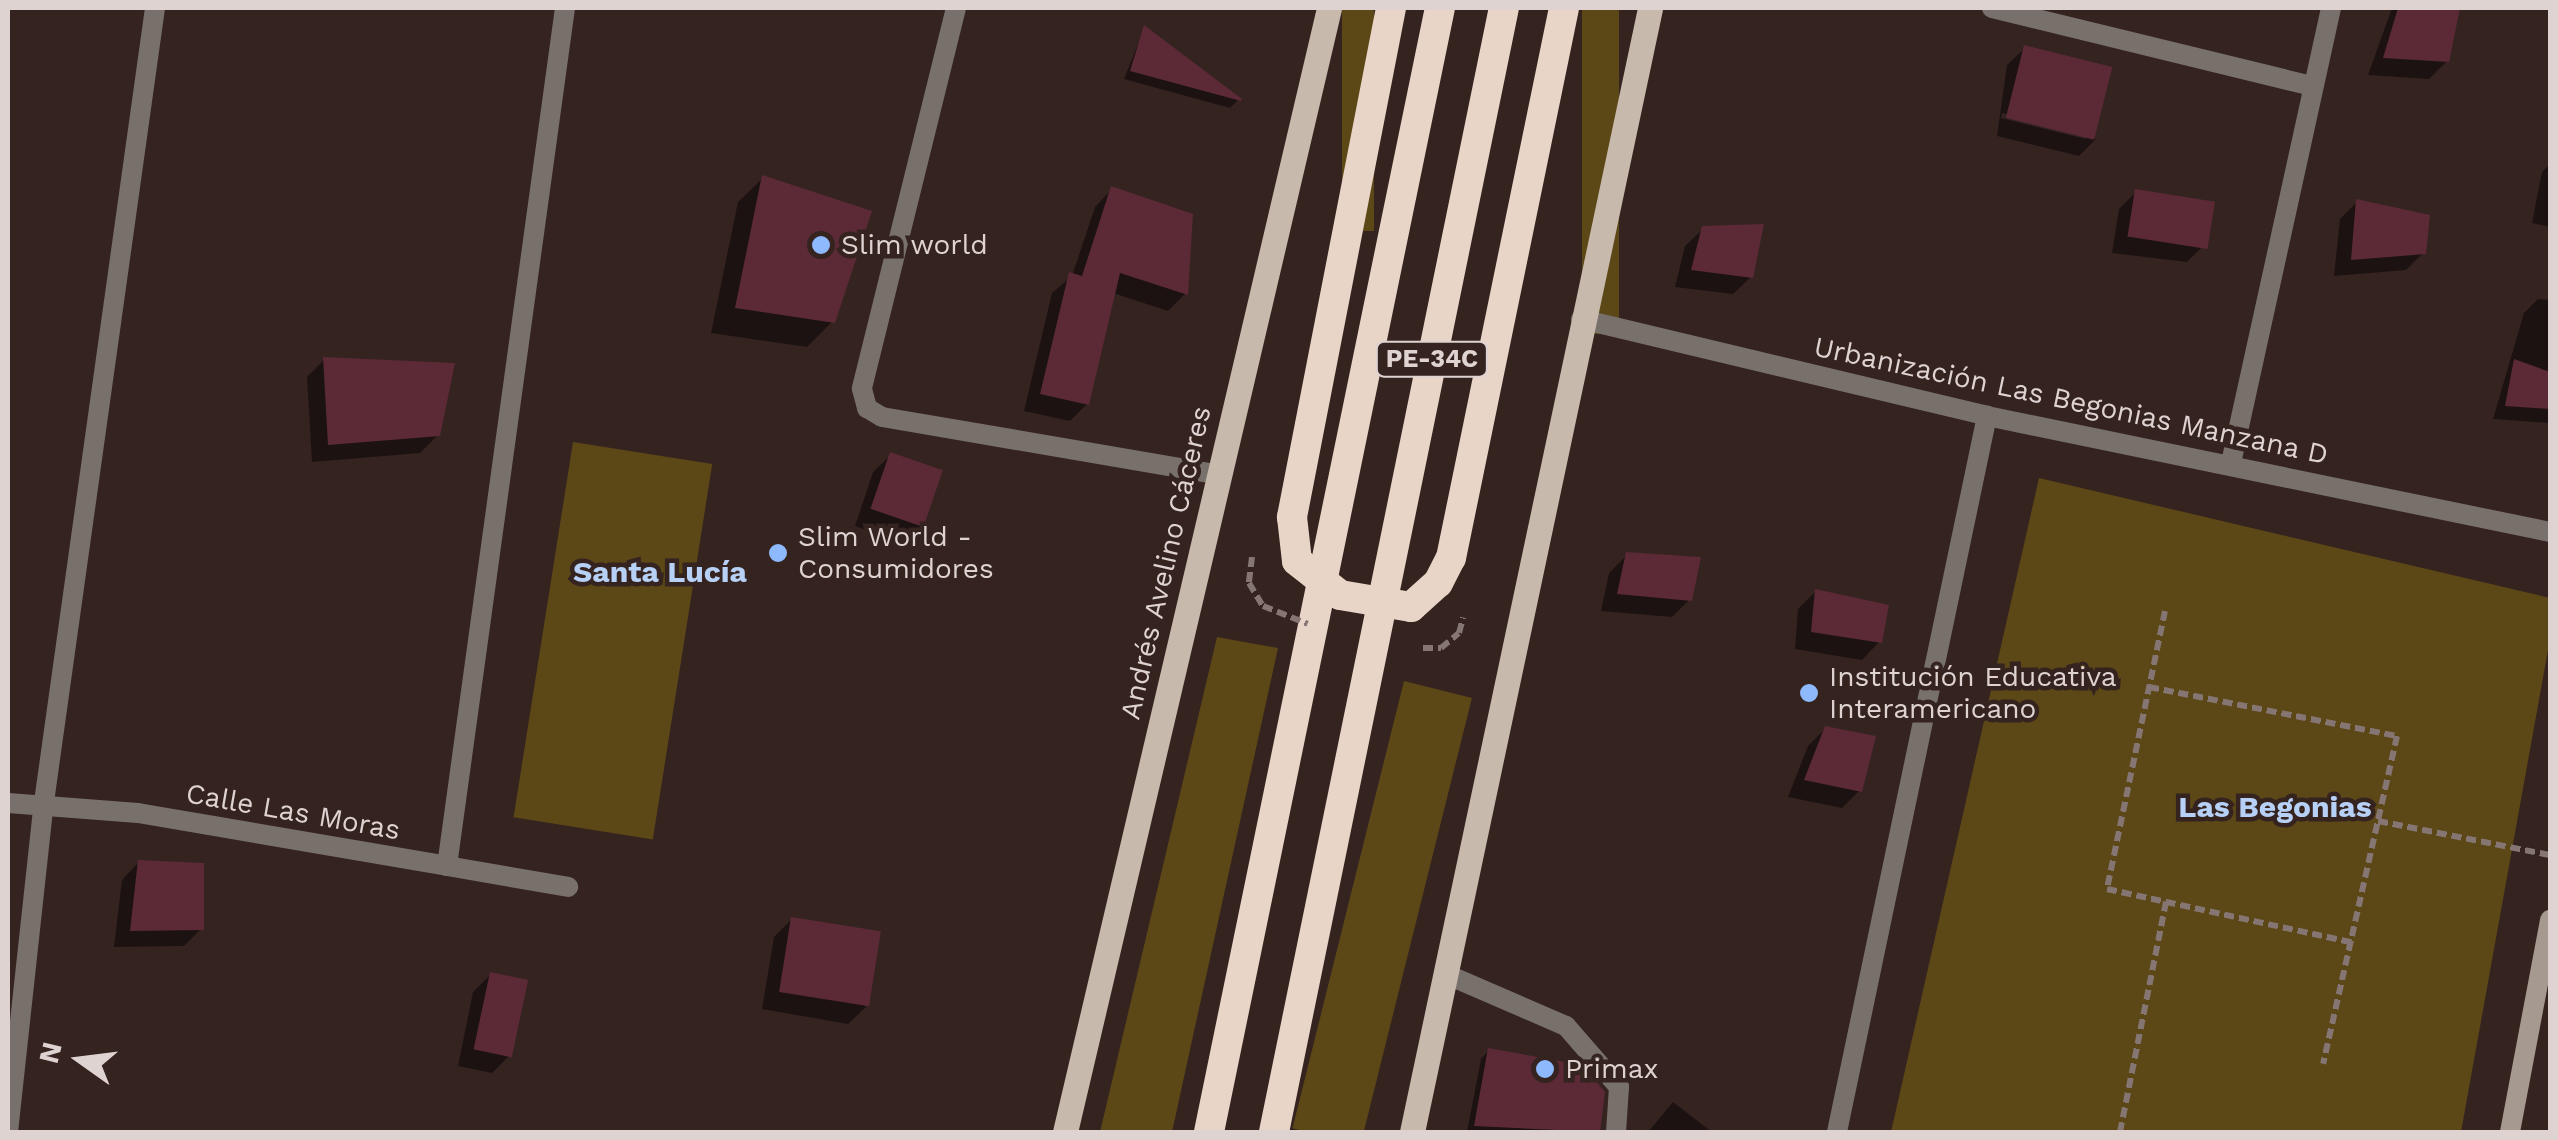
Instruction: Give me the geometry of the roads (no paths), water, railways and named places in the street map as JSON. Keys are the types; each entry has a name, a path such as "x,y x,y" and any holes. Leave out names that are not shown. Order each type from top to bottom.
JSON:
{"highway":[{"path":"1391,8 1292,516 1297,561 1340,595 1411,607 1438,584 1451,558 1564,8"},
{"name":"PE-34C","path":"1209,1132 1440,8"},
{"name":"PE-34C","path":"1274,1132 1504,8"}],"main road":[{"name":"Andrés Avelino Cáceres","path":"1065,1132 1329,8"},
{"path":"1412,1132 1448,975 1580,319 1650,8"}],"street":[{"path":"8,1132 44,802 155,8"},
{"path":"447,866 565,8"},
{"path":"956,8 862,389 867,408 882,417 1220,475"},
{"path":"1992,8 2313,86"},
{"path":"2231,463 2330,8"},
{"name":"Urbanización Las Begonias Manzana D","path":"1580,319 1987,416 2231,463 2550,532"},
{"path":"1837,1132 1987,416"},
{"name":"Calle Las Moras","path":"8,802 44,802 568,886"},
{"path":"2510,1132 2550,920"},
{"path":"1448,975 1566,1026 1620,1087 1616,1132"}],"place":[{"name":"Slim world","path":"821,245"},
{"name":"Slim World - Consumidores","path":"778,553"},
{"name":"Institución Educativa Interamericano","path":"1809,693"},
{"name":"Primax","path":"1545,1069"}],"district":[{"name":"Santa Lucía","path":"660,572"},
{"name":"Las Begonias","path":"2275,807"}]}
